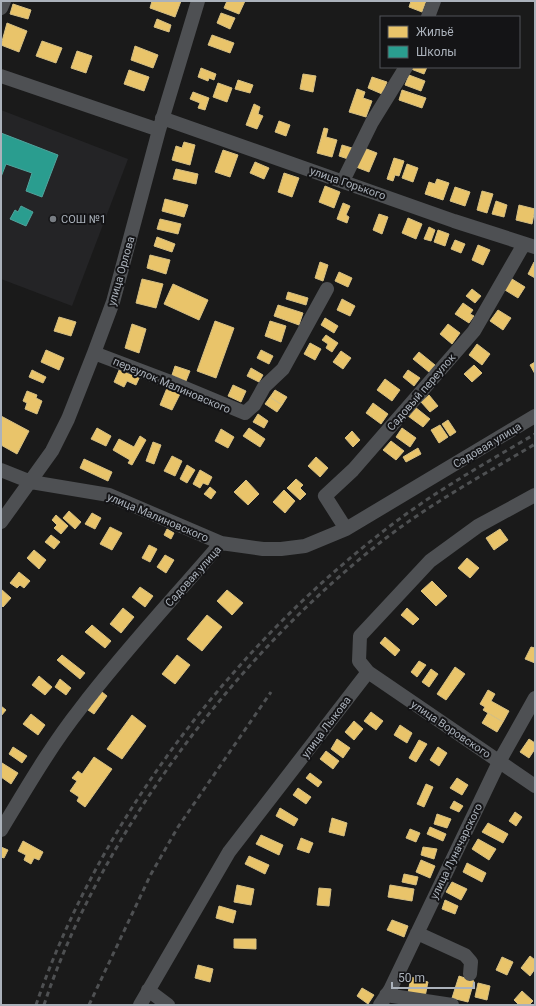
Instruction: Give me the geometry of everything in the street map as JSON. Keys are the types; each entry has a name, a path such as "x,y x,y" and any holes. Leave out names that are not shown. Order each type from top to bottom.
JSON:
{"street":[{"path":"1,8 4,1"},
{"name":"улица Орлова","path":"1,522 52,451 68,419 94,353 112,302 161,124 198,1"},
{"path":"428,16 434,1"},
{"path":"344,182 372,122 405,68"},
{"name":"улица Горького","path":"1,76 161,124 344,182 530,245"},
{"name":"Садовый переулок","path":"346,530 325,496 354,470 474,331 530,245"},
{"name":"переулок Малиновского","path":"94,353 168,381 245,413 254,405 264,387 283,369 327,289"},
{"name":"Садовая улица","path":"1,830 40,765 80,709 221,543 263,549 281,549 305,546 346,530 535,416"},
{"name":"улица Малиновского","path":"1,470 31,482 109,495 221,543"},
{"path":"368,672 359,661 360,636 381,612 430,561 478,526 535,495"},
{"path":"521,503 535,508"},
{"name":"улица Воровского","path":"368,672 535,786"},
{"name":"улица Лыкова","path":"140,1005 229,852 368,672"},
{"name":"улица Луначарского","path":"383,1000 417,933 499,762 535,698"},
{"path":"417,933 465,955 471,962 470,974"},
{"path":"148,990 168,1005"},
{"path":"383,1000 452,1005"}],"shaded area":[{"name":"СОШ №1","path":"1,110 128,159 72,306 1,279"}],"building: Жильё":[{"path":"152,1 181,1 175,17 150,8"},
{"path":"227,1 245,1 239,14 224,8"},
{"path":"411,1 426,1 422,12 409,7"},
{"path":"13,4 31,10 28,19 10,14"},
{"path":"221,13 235,18 230,29 217,23"},
{"path":"157,19 171,25 169,32 154,27"},
{"path":"7,23 27,31 19,52 1,45"},
{"path":"212,35 234,43 230,53 208,45"},
{"path":"42,41 62,48 56,63 36,56"},
{"path":"135,46 158,55 153,68 131,60"},
{"path":"77,51 92,56 86,73 71,68"},
{"path":"201,68 216,74 214,80 209,78 208,81 198,77"},
{"path":"412,68 427,68 424,74"},
{"path":"129,70 149,77 144,91 124,84"},
{"path":"303,74 316,76 313,92 300,89"},
{"path":"409,75 425,81 421,91 405,85"},
{"path":"372,77 387,82 382,94 368,88"},
{"path":"238,80 253,85 250,93 235,89"},
{"path":"218,83 232,88 227,102 213,97"},
{"path":"357,89 365,92 363,98 372,101 366,117 349,112"},
{"path":"402,90 426,98 422,108 399,100"},
{"path":"193,92 209,98 205,110 198,108 200,103 190,99"},
{"path":"254,104 260,107 258,114 263,116 257,129 246,125"},
{"path":"279,121 290,125 286,136 275,132"},
{"path":"324,128 328,129 326,137 337,140 332,157 317,153"},
{"path":"184,142 195,145 190,165 172,160 176,146 182,148"},
{"path":"342,145 352,148 348,159 339,156"},
{"path":"364,148 377,153 369,172 356,167"},
{"path":"223,150 238,155 230,177 215,172"},
{"path":"394,158 404,161 399,176 395,175 393,181 387,179"},
{"path":"255,162 269,168 264,179 250,173"},
{"path":"407,164 418,168 413,182 402,178"},
{"path":"176,169 198,174 196,184 173,179"},
{"path":"284,173 299,178 292,197 278,192"},
{"path":"437,179 449,183 443,200 425,194 429,182 435,184"},
{"path":"325,186 340,192 334,208 319,202"},
{"path":"455,187 470,192 465,206 450,201"},
{"path":"482,191 493,194 487,213 477,210"},
{"path":"165,199 188,205 184,217 162,211"},
{"path":"496,201 507,205 504,217 492,214"},
{"path":"343,203 350,206 346,215 349,217 347,223 337,219"},
{"path":"519,205 535,209 532,224 516,220"},
{"path":"379,214 388,217 382,234 373,230"},
{"path":"408,218 422,224 416,239 402,233"},
{"path":"160,219 181,224 178,234 157,229"},
{"path":"429,227 435,230 431,241 424,239"},
{"path":"438,230 449,234 445,246 434,242"},
{"path":"157,237 175,244 172,252 154,246"},
{"path":"455,240 465,244 461,253 451,249"},
{"path":"478,245 490,250 483,265 472,260"},
{"path":"150,255 170,260 166,274 147,268"},
{"path":"320,262 328,265 323,281 315,278"},
{"path":"534,262 535,263 535,278 528,274"},
{"path":"339,272 352,278 348,287 335,281"},
{"path":"142,279 163,284 156,308 136,303"},
{"path":"512,279 525,287 518,298 505,290"},
{"path":"173,284 208,300 199,320 164,304"},
{"path":"472,289 481,296 475,303 466,296"},
{"path":"288,292 308,298 306,305 286,299"},
{"path":"342,299 355,306 350,316 337,310"},
{"path":"463,303 473,310 470,314 474,316 469,323 455,314"},
{"path":"278,305 303,313 299,325 274,316"},
{"path":"498,310 511,318 503,330 490,321"},
{"path":"59,317 76,322 71,336 54,331"},
{"path":"325,318 338,326 334,333 321,325"},
{"path":"215,321 234,328 216,378 197,371"},
{"path":"270,321 286,326 281,342 265,336"},
{"path":"132,324 146,329 139,353 125,348"},
{"path":"448,324 460,333 452,344 440,334"},
{"path":"326,335 338,343 332,352 326,348 328,344 322,340"},
{"path":"310,343 321,349 315,360 304,354"},
{"path":"477,344 490,354 482,365 469,355"},
{"path":"46,350 64,358 59,370 41,362"},
{"path":"261,350 273,356 269,364 257,358"},
{"path":"341,351 351,358 343,369 333,362"},
{"path":"419,352 435,365 429,372 413,359"},
{"path":"535,362 535,374 530,365"},
{"path":"474,365 482,373 472,382 464,374"},
{"path":"175,366 190,371 186,381 172,375"},
{"path":"120,368 140,376 136,385 127,381 124,387 114,382"},
{"path":"251,368 263,375 259,382 247,376"},
{"path":"32,370 46,377 43,383 29,377"},
{"path":"408,370 420,378 414,386 403,377"},
{"path":"385,379 400,390 392,401 377,390"},
{"path":"233,385 246,391 241,402 228,396"},
{"path":"167,388 180,394 172,410 160,405"},
{"path":"275,390 287,397 282,405 270,397"},
{"path":"27,391 37,395 36,398 42,401 37,414 25,409 27,403 23,401"},
{"path":"429,395 438,406 430,412 421,402"},
{"path":"270,397 282,405 277,412 265,404"},
{"path":"373,403 388,414 381,424 366,413"},
{"path":"415,407 430,419 423,427 408,416"},
{"path":"258,414 268,421 264,428 253,422"},
{"path":"1,416 29,431 17,454 1,445"},
{"path":"448,420 456,432 450,436 442,424"},
{"path":"440,425 448,437 439,443 431,430"},
{"path":"97,428 111,436 106,446 91,439"},
{"path":"249,428 265,439 260,447 243,436"},
{"path":"402,428 416,438 410,447 396,437"},
{"path":"221,429 234,437 228,448 215,441"},
{"path":"352,431 360,440 353,447 345,438"},
{"path":"140,436 146,440 132,465 128,463 130,460 113,450 119,439 134,447"},
{"path":"391,441 404,451 396,460 383,450"},
{"path":"153,442 161,445 154,464 146,461"},
{"path":"418,448 421,454 406,462 403,457"},
{"path":"172,456 182,461 175,476 164,471"},
{"path":"316,457 328,468 320,477 308,466"},
{"path":"84,459 112,472 108,481 80,468"},
{"path":"187,465 195,470 187,483 180,479"},
{"path":"200,470 212,477 208,485 203,483 200,488 193,484"},
{"path":"296,479 303,485 300,488 306,494 300,500 287,488"},
{"path":"246,480 259,494 248,505 234,492"},
{"path":"210,487 216,492 211,499 204,494"},
{"path":"284,490 295,501 285,513 273,502"},
{"path":"69,511 81,522 75,529 63,518"},
{"path":"92,513 101,518 95,529 85,524"},
{"path":"56,515 68,526 61,534 54,528 57,525 52,520"},
{"path":"110,527 122,533 112,550 100,544"},
{"path":"167,529 174,533 171,539 164,535"},
{"path":"500,529 508,540 494,550 486,538"},
{"path":"51,535 60,542 54,549 45,542"},
{"path":"149,545 157,549 150,562 142,558"},
{"path":"34,550 46,560 39,569 27,558"},
{"path":"165,555 174,560 166,573 157,567"},
{"path":"467,558 479,568 470,578 458,568"},
{"path":"19,572 30,581 24,588 20,585 17,588 10,583"},
{"path":"432,581 447,596 436,606 421,591"},
{"path":"140,587 153,596 145,607 132,597"},
{"path":"1,589 11,598 3,607 1,605"},
{"path":"227,590 243,603 232,615 217,601"},
{"path":"123,608 134,617 121,633 110,624"},
{"path":"407,608 419,619 413,625 401,615"},
{"path":"207,615 222,627 202,651 187,639"},
{"path":"92,625 111,641 105,648 85,632"},
{"path":"385,637 400,650 395,656 380,643"},
{"path":"531,647 535,648 535,663 525,659"},
{"path":"62,655 85,673 80,679 57,660"},
{"path":"177,655 190,665 175,684 162,674"},
{"path":"419,661 426,665 417,677 411,672"},
{"path":"455,667 465,674 446,700 437,694"},
{"path":"431,669 438,674 429,687 422,682"},
{"path":"39,676 52,687 45,695 32,685"},
{"path":"60,679 71,688 66,695 55,687"},
{"path":"488,690 495,694 491,701 509,711 503,722 483,710 485,707 480,704"},
{"path":"102,692 107,696 94,714 88,710"},
{"path":"1,706 6,710 1,716"},
{"path":"371,712 383,721 376,730 364,721"},
{"path":"488,713 503,722 497,732 482,723"},
{"path":"31,714 45,725 38,735 23,724"},
{"path":"132,715 146,726 122,759 107,749"},
{"path":"354,721 363,729 354,740 345,732"},
{"path":"400,725 412,733 407,743 394,735"},
{"path":"337,739 350,748 343,758 331,749"},
{"path":"529,739 535,743 535,749 529,758 520,752"},
{"path":"419,740 427,744 416,762 409,758"},
{"path":"13,747 27,756 22,763 9,754"},
{"path":"438,747 447,753 439,766 430,760"},
{"path":"326,751 339,761 333,769 320,759"},
{"path":"94,757 112,769 85,807 77,801 79,797 70,791 77,781 72,778 78,771 82,774"},
{"path":"2,763 18,773 11,784 1,777"},
{"path":"310,773 322,782 318,787 306,778"},
{"path":"457,778 468,785 462,795 450,788"},
{"path":"426,784 433,787 424,807 417,804"},
{"path":"298,788 311,797 306,804 293,795"},
{"path":"454,801 463,806 459,812 450,808"},
{"path":"280,808 298,819 294,826 276,816"},
{"path":"515,812 522,817 516,826 509,821"},
{"path":"437,814 451,819 447,828 434,824"},
{"path":"332,818 347,823 344,836 329,832"},
{"path":"488,823 508,834 503,843 482,832"},
{"path":"430,827 446,834 443,841 427,834"},
{"path":"410,829 420,833 416,842 406,838"},
{"path":"261,835 283,845 279,855 256,844"},
{"path":"301,838 313,843 309,853 297,849"},
{"path":"478,839 496,849 489,860 472,849"},
{"path":"23,841 43,852 39,860 34,858 31,864 24,860 26,855 18,851"},
{"path":"1,847 8,850 4,858 1,857"},
{"path":"423,847 437,849 434,859 421,855"},
{"path":"249,856 269,865 265,874 245,864"},
{"path":"421,860 435,866 430,878 416,872"},
{"path":"467,863 486,873 482,882 463,872"},
{"path":"404,874 418,877 416,885 402,882"},
{"path":"452,882 467,889 461,900 446,892"},
{"path":"237,885 254,889 251,905 234,902"},
{"path":"390,885 414,889 412,901 388,897"},
{"path":"319,888 331,889 329,906 317,905"},
{"path":"445,900 458,906 455,914 442,909"},
{"path":"219,906 236,911 233,923 216,918"},
{"path":"392,920 408,926 404,937 387,930"},
{"path":"234,939 256,939 256,949 234,948"},
{"path":"530,956 535,960 535,969 530,976 521,968"},
{"path":"502,957 513,962 507,975 496,970"},
{"path":"198,965 213,969 210,982 195,978"},
{"path":"459,976 474,981 468,1002 452,998"},
{"path":"411,977 428,982 425,997 408,993"},
{"path":"478,983 490,986 487,1000 475,997"},
{"path":"362,988 374,995 368,1004 357,996"},
{"path":"522,991 533,1001 529,1005 519,1005 514,1000"}],"building: Школы":[{"path":"1,133 58,155 42,197 26,191 32,173 6,164 1,177"},
{"path":"21,206 33,212 26,226 10,219 15,210 18,212"}],"railway":[{"path":"36,1005 62,937 95,871 133,807 175,745 222,686 272,631 325,580 381,533 437,493 535,434"},
{"path":"44,1005 69,940 101,875 139,810 182,748 230,689 280,633 332,583 386,538 441,500 535,444"},
{"path":"89,1005 151,874 178,827 271,692"}],"place":[{"name":"СОШ №1","path":"53,219"}]}
